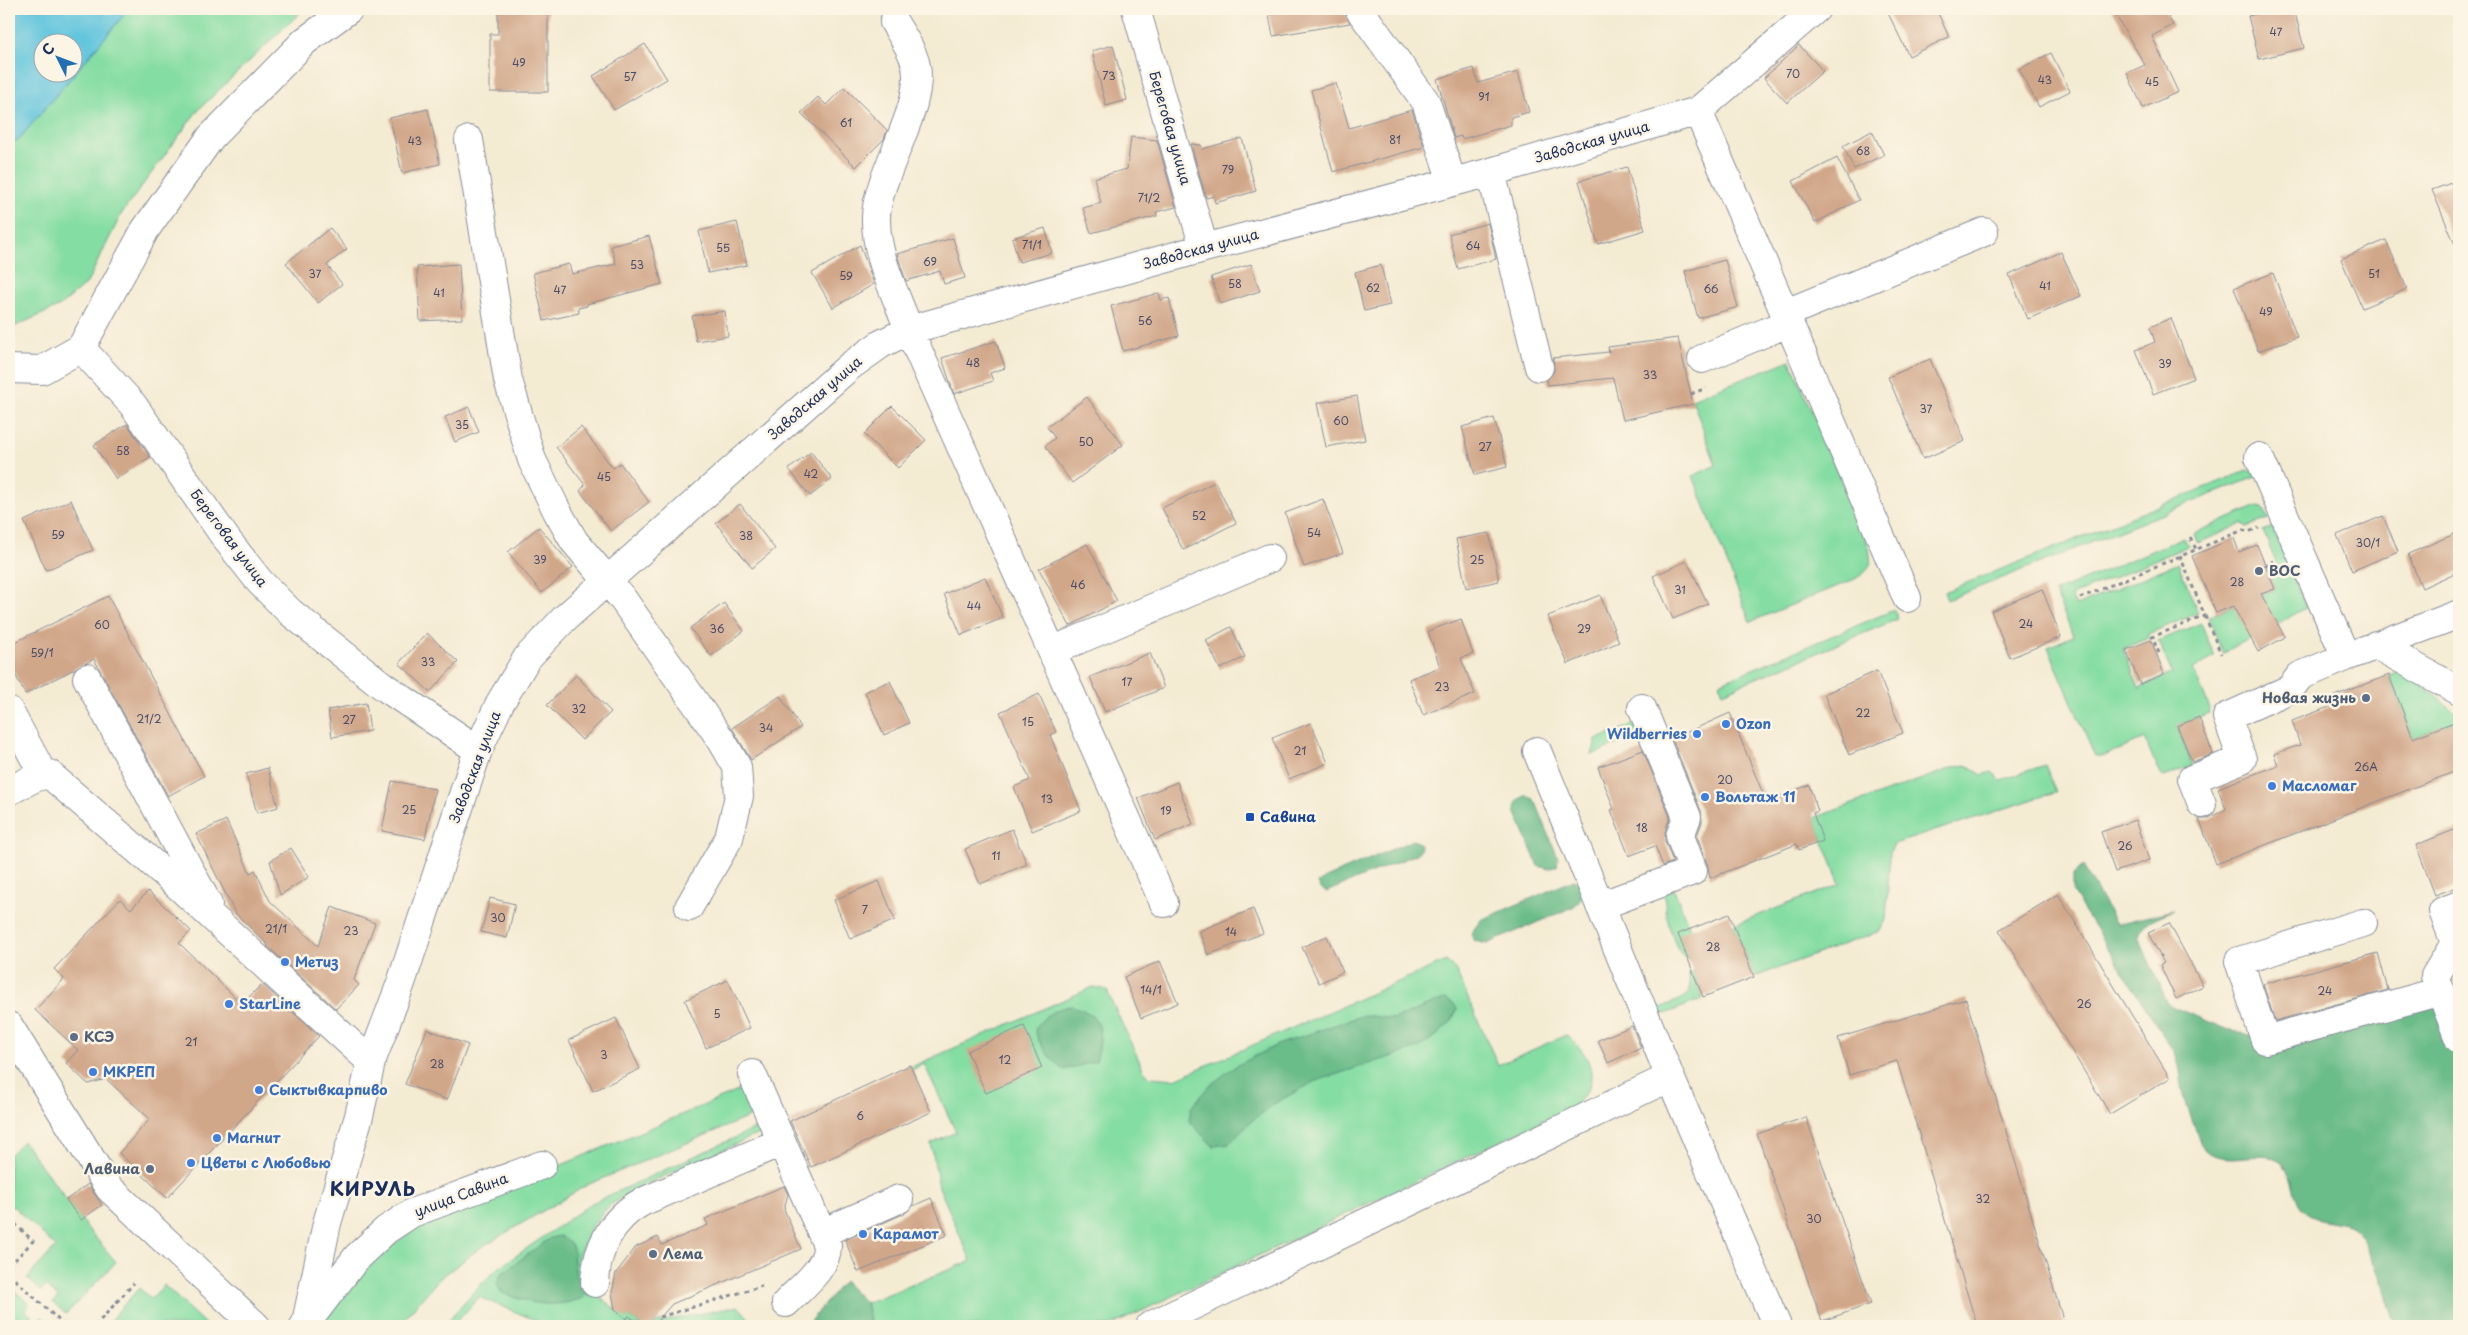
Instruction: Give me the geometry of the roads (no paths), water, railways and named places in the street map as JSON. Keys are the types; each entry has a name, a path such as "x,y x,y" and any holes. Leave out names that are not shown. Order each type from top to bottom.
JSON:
{"street":[{"path":"9,369 42,370 82,348 145,230 211,137 305,42 349,9"},
{"name":"Береговая улица","path":"1136,9 1204,248"},
{"path":"1359,9 1426,102 1452,182"},
{"name":"Заводская улица","path":"305,1325 326,1223 372,1062 478,750 500,703 528,658 566,618 850,366 881,344 909,330 1204,248 1491,172 1698,111 1816,9"},
{"path":"894,22 915,60 918,80 911,107 882,191 876,215 877,244 909,330 1164,903"},
{"path":"1698,111 1907,598"},
{"path":"469,140 508,380 532,460 574,541 628,606 722,741 737,767 739,796 728,838 689,907"},
{"path":"1491,172 1539,367"},
{"path":"1702,359 1786,319 1984,232"},
{"name":"Береговая улица","path":"82,348 133,406 227,540 266,588 290,612 383,686 478,750"},
{"path":"2259,457 2346,657"},
{"path":"1052,652 1270,558"},
{"path":"2202,804 2192,778 2242,759 2227,717 2290,690 2300,676 2459,614"},
{"path":"2376,645 2459,691"},
{"path":"87,678 217,921"},
{"path":"1600,906 1693,871 1680,836 1688,817 1642,708"},
{"path":"9,711 43,774"},
{"path":"1537,751 1670,1078 1778,1326"},
{"path":"9,790 43,774 49,774 217,921 372,1062"},
{"path":"2459,905 2443,911 2457,942 2435,976 2459,1039"},
{"path":"2363,923 2239,961 2263,1038 2267,1041 2441,992"},
{"path":"9,1026 109,1188 256,1326"},
{"path":"752,1074 827,1245 824,1258 815,1273 778,1293"},
{"path":"1150,1326 1670,1078"},
{"path":"595,1283 600,1250 615,1224 628,1210 642,1202 781,1142"},
{"name":"улица Савина","path":"305,1325 357,1258 386,1230 412,1213 542,1165"},
{"path":"822,1233 899,1199"}],"water":[{"path":"9,9 129,9 82,65 82,32 32,32 32,82 67,82 20,138 9,146"}],"place":[{"name":"ВОС","path":"2259,571"},
{"name":"Новая жизнь","path":"2366,698"},
{"name":"Ozon","path":"1726,724"},
{"name":"Wildberries","path":"1697,734"},
{"name":"Масломаг","path":"2272,786"},
{"name":"Вольтаж 11","path":"1705,797"},
{"name":"Савина","path":"1250,817"},
{"name":"Метиз","path":"285,962"},
{"name":"StarLine","path":"229,1004"},
{"name":"КСЭ","path":"74,1037"},
{"name":"МКРЕП","path":"93,1072"},
{"name":"Сыктывкарпиво","path":"259,1090"},
{"name":"Магнит","path":"217,1138"},
{"name":"Цветы с Любовью","path":"191,1163"},
{"name":"Лавина","path":"150,1169"},
{"name":"Карамот","path":"863,1234"},
{"name":"Лема","path":"653,1254"}],"district":[{"name":"КИРУЛЬ","path":"373,1189"}]}
